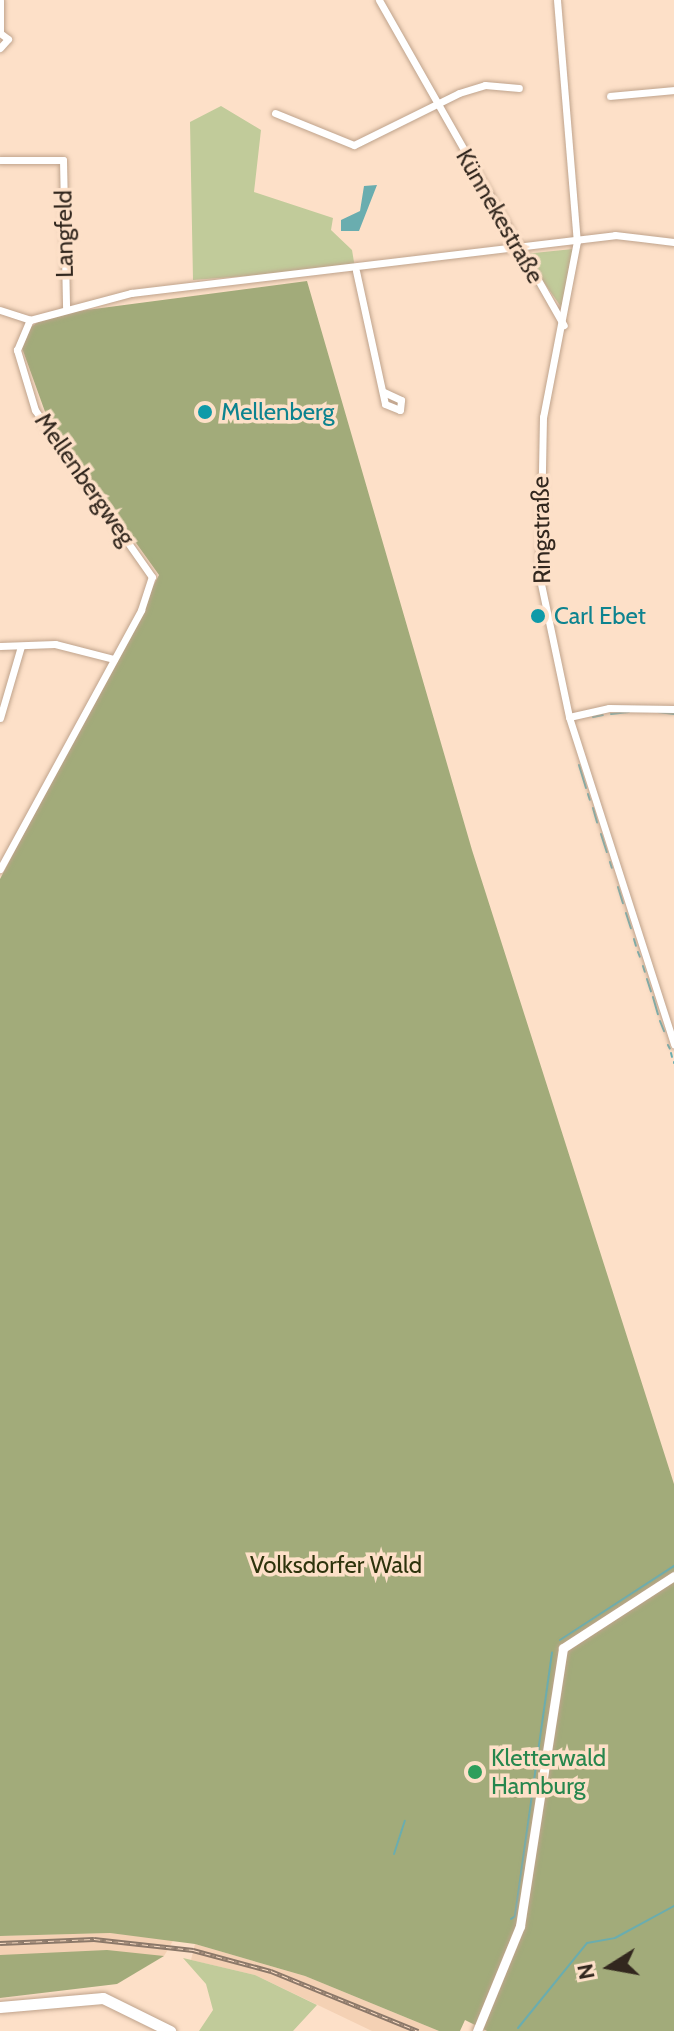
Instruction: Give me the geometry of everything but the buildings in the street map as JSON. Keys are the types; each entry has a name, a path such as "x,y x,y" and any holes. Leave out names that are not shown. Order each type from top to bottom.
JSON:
{"main road":[{"path":"0,2007 103,1998 170,2031"}],"street":[{"path":"0,0 0,33 8,39 0,48"},
{"name":"Künnekestraße","path":"379,0 516,249 565,326"},
{"name":"Ringstraße","path":"557,0 577,241 565,326 543,417 538,516 540,579 569,717 674,1045"},
{"path":"275,113 354,145 485,85 519,88"},
{"path":"610,96 674,90"},
{"name":"Langfeld","path":"0,160 63,160 66,309"},
{"path":"0,310 30,320 131,293 356,271 577,241 674,242"},
{"path":"356,271 368,348 384,392"},
{"name":"Mellenbergweg","path":"0,869 141,610 151,571 35,410 17,350 30,320"},
{"path":"0,646 79,647 114,659"},
{"path":"0,718 21,646"},
{"path":"569,717 609,708 674,709"},
{"path":"477,2031 520,1926 563,1648 674,1576"}],"shaded area":[{"path":"110,1933 174,1939 164,1956 0,1955 0,1936"},
{"path":"195,1944 305,1976 439,2031 372,2031 255,1975 191,1960"}],"green space":[{"path":"221,106 261,130 254,192 333,218 331,230 352,250 355,268 193,280 190,122"},
{"path":"573,249 564,311 524,254"},
{"name":"Volksdorfer Wald","path":"307,281 472,850 674,1484 674,2031 487,2031 465,2020 460,2031 439,2031 305,1976 195,1944 110,1933 0,1936 0,879 159,575 48,420 22,348 31,327 48,315"},
{"path":"107,1950 164,1956 117,1984 0,1998 0,1955"},
{"path":"183,1958 255,1975 317,2005 293,2031 199,2031 213,2010 206,1984"}],"water":[{"path":"377,185 359,231 341,231 341,220 360,211 364,186"}],"waterway":[{"path":"611,714 629,712"},
{"path":"658,712 674,714"},
{"path":"593,717 603,715"},
{"path":"579,765 586,788"},
{"path":"588,794 590,800"},
{"path":"593,808 597,822"},
{"path":"601,834 607,852"},
{"path":"610,862 612,868"},
{"path":"618,887 623,903"},
{"path":"626,913 631,928"},
{"path":"634,939 636,946"},
{"path":"638,952 640,957"},
{"path":"643,966 645,972"},
{"path":"647,979 651,991"},
{"path":"653,997 658,1014"},
{"path":"660,1021 664,1031"},
{"path":"668,1045 670,1049"},
{"path":"671,1053 672,1057"},
{"path":"560,1640 674,1566"},
{"path":"515,1916 552,1653"},
{"path":"394,1854 405,1821"},
{"path":"518,2028 587,1943 615,1938 674,1906"}],"railway":[{"path":"0,1943 94,1939 193,1950 271,1971 418,2031"}],"place":[{"name":"Mellenberg","path":"205,412"},
{"name":"Carl Ebet","path":"538,616"},
{"name":"Kletterwald Hamburg","path":"475,1772"}]}
